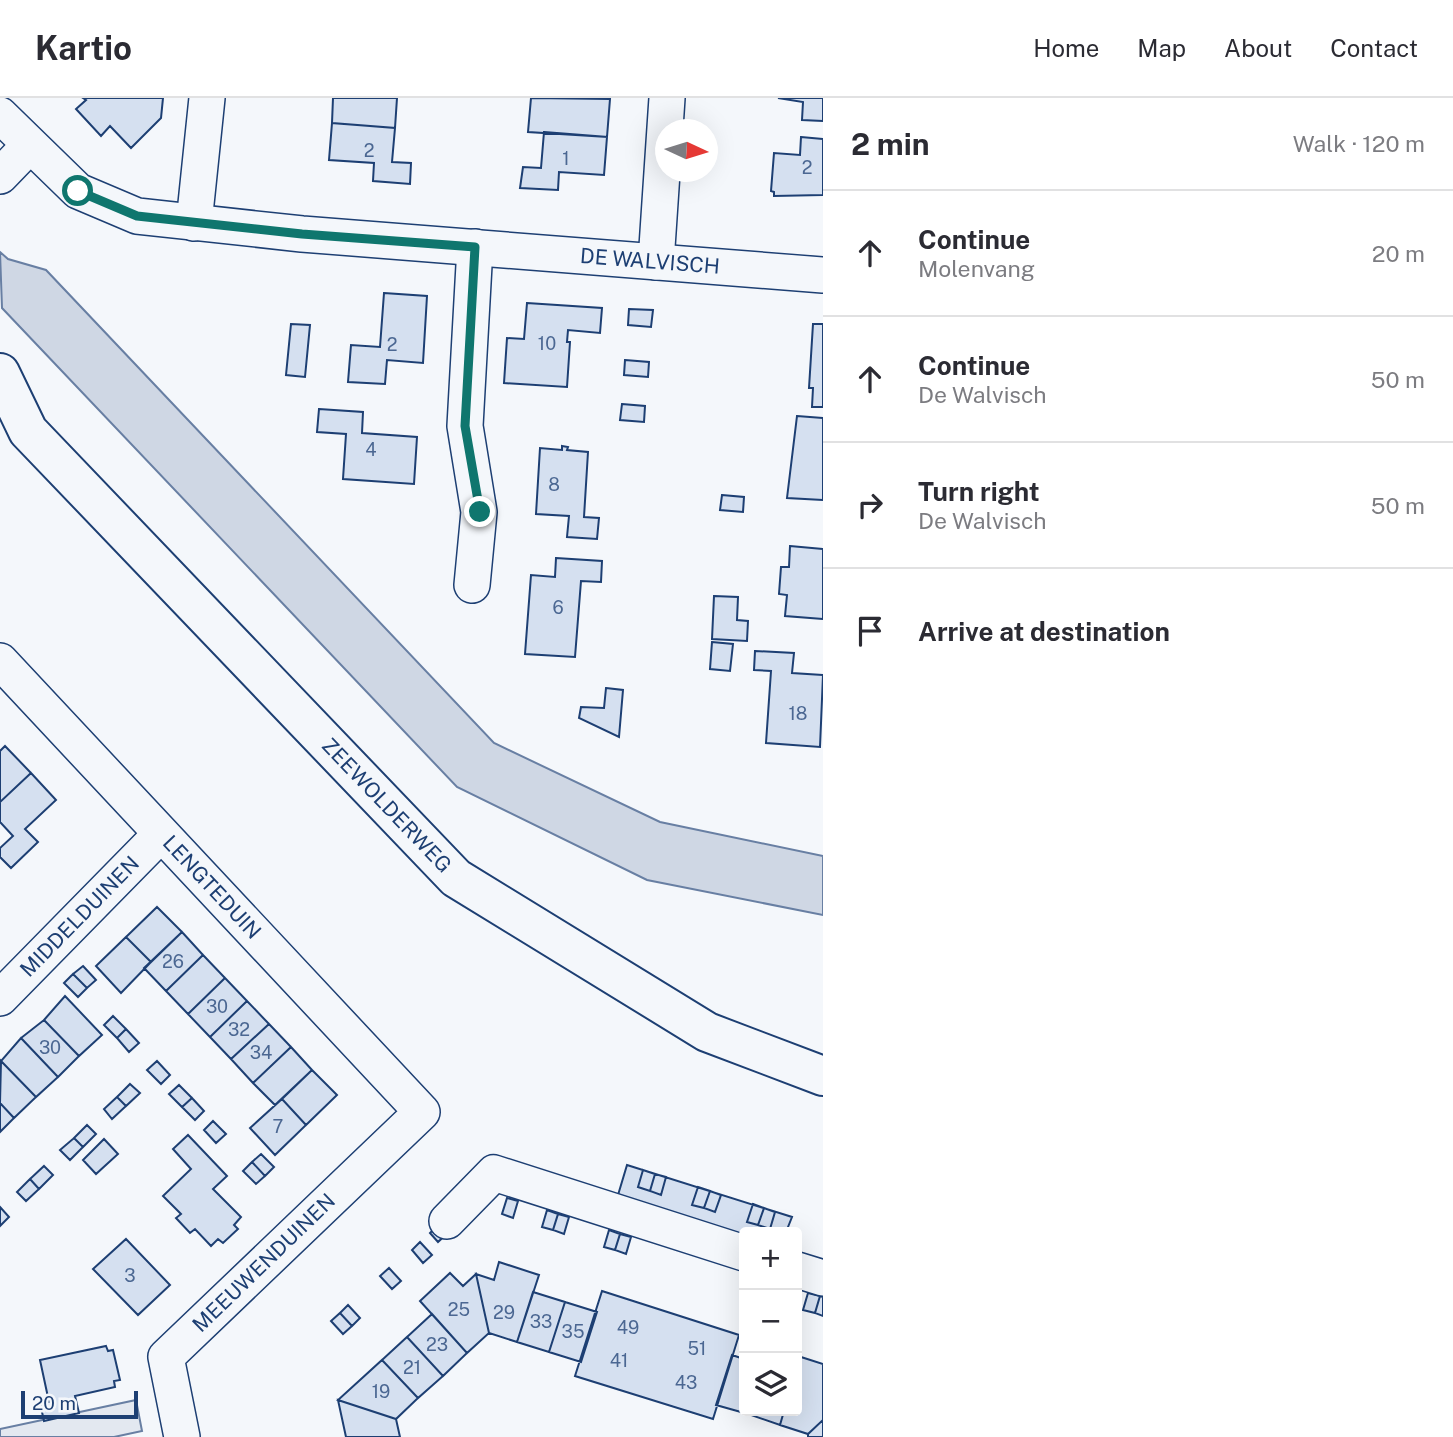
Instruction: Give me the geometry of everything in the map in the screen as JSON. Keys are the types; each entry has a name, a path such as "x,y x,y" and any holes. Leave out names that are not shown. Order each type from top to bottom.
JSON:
{"main road":[{"name":"ZEEWOLDERWEG","path":"0,373 14,424 457,878 707,1031 823,1076"}],"street":[{"path":"194,223 207,98"},
{"path":"656,262 667,98"},
{"name":"DE WALVISCH","path":"0,115 78,191 137,216 823,275"},
{"path":"0,176 29,146"},
{"path":"472,585 480,512 465,426 475,247"},
{"name":"LENGTEDUIN","path":"0,661 422,1112"},
{"name":"MIDDELDUINEN","path":"0,998 160,835"},
{"name":"MEEUWENDUINEN","path":"182,1437 166,1357 422,1112"},
{"path":"447,1221 494,1173 739,1251"},
{"path":"802,1272 823,1278"}],"shaded area":[{"path":"0,252 8,259 46,270 494,743 660,822 823,856 823,915 647,880 457,787 2,308"},
{"path":"136,1400 142,1431 114,1437 0,1437 0,1429"}],"building":[{"path":"83,98 163,98 161,118 131,148 110,126 101,136 76,109 86,100"},
{"path":"333,98 397,98 395,128 332,123"},
{"path":"531,98 610,99 607,137 528,132"},
{"path":"778,98 823,98 823,121 802,120 803,102"},
{"path":"332,123 395,128 392,162 411,163 410,184 373,181 374,163 329,160"},
{"path":"544,132 607,137 604,175 559,172 558,190 520,188 523,167 541,168"},
{"path":"801,137 823,139 823,195 774,196 771,191 774,153 800,155"},
{"path":"384,293 427,296 423,363 387,360 385,384 348,382 351,345 380,347"},
{"path":"527,303 602,308 600,333 568,330 567,342 570,342 567,387 504,383 507,338 524,339"},
{"path":"629,309 653,310 651,327 628,325"},
{"path":"291,324 310,325 305,377 286,375"},
{"path":"813,324 823,324 823,407 812,407 813,388 809,388"},
{"path":"625,360 649,362 648,377 624,375"},
{"path":"622,404 645,406 644,422 620,420"},
{"path":"319,409 363,412 362,433 417,437 414,484 343,479 346,434 317,432"},
{"path":"797,416 823,418 823,500 787,498"},
{"path":"562,446 568,447 567,450 588,452 584,517 599,518 597,539 567,537 569,516 536,514 540,448 562,450"},
{"path":"722,495 744,497 743,512 720,510"},
{"path":"790,546 823,549 823,619 785,616 787,595 779,594 781,567 789,567"},
{"path":"556,558 602,561 601,582 581,581 575,657 525,654 531,575 555,577"},
{"path":"714,596 738,597 737,620 748,621 747,641 712,639"},
{"path":"712,642 733,644 730,671 710,669"},
{"path":"755,651 794,653 792,673 823,675 820,747 766,743 771,671 754,670"},
{"path":"606,688 623,690 619,737 579,718 581,707 604,708"},
{"path":"5,746 31,773 0,802 0,751"},
{"path":"31,773 56,800 25,829 38,842 11,868 0,857 0,848 13,836 0,822 0,802"},
{"path":"157,907 182,932 151,962 126,937"},
{"path":"182,932 203,955 166,991 144,968"},
{"path":"126,937 151,962 121,993 96,966"},
{"path":"203,955 225,978 188,1014 166,991"},
{"path":"83,966 96,980 87,988 73,974"},
{"path":"73,974 87,988 78,997 64,983"},
{"path":"225,978 247,1001 210,1037 188,1014"},
{"path":"65,996 102,1035 79,1056 44,1020"},
{"path":"247,1001 269,1024 231,1059 210,1037"},
{"path":"113,1016 126,1029 117,1038 104,1025"},
{"path":"44,1020 79,1056 58,1077 21,1038"},
{"path":"269,1024 291,1047 253,1083 231,1059"},
{"path":"126,1029 139,1043 129,1052 117,1038"},
{"path":"21,1038 58,1077 36,1097 1,1061"},
{"path":"291,1047 312,1070 275,1105 253,1083"},
{"path":"1,1061 36,1097 14,1118 0,1103"},
{"path":"157,1061 170,1075 161,1084 147,1070"},
{"path":"312,1070 337,1095 306,1125 282,1099"},
{"path":"130,1084 140,1093 126,1106 117,1097"},
{"path":"179,1085 192,1098 182,1107 169,1094"},
{"path":"117,1097 126,1106 112,1119 104,1109"},
{"path":"192,1098 204,1111 195,1120 182,1107"},
{"path":"282,1099 306,1125 275,1155 250,1128"},
{"path":"0,1103 14,1118 0,1132"},
{"path":"213,1121 226,1134 216,1143 204,1130"},
{"path":"87,1125 96,1134 83,1147 74,1138"},
{"path":"188,1135 227,1176 213,1189 241,1217 234,1225 238,1229 223,1243 218,1239 211,1246 195,1229 190,1233 176,1218 181,1214 163,1196 191,1169 173,1149"},
{"path":"74,1138 83,1147 70,1160 60,1150"},
{"path":"104,1139 118,1154 96,1174 83,1160"},
{"path":"261,1154 274,1167 265,1176 252,1162"},
{"path":"252,1162 265,1176 256,1184 243,1171"},
{"path":"627,1165 792,1217 788,1227 739,1227 739,1233 618,1195"},
{"path":"44,1166 53,1175 39,1189 30,1179"},
{"path":"643,1170 655,1174 650,1191 638,1187"},
{"path":"655,1174 666,1177 661,1195 650,1191"},
{"path":"30,1179 39,1189 26,1201 17,1192"},
{"path":"698,1187 710,1191 704,1208 692,1205"},
{"path":"710,1191 721,1195 715,1212 704,1208"},
{"path":"507,1198 518,1201 513,1218 502,1214"},
{"path":"753,1204 764,1208 758,1225 747,1222"},
{"path":"0,1207 9,1217 0,1226"},
{"path":"764,1208 775,1212 771,1227 758,1225"},
{"path":"547,1210 558,1214 553,1230 542,1227"},
{"path":"558,1214 569,1217 564,1234 553,1230"},
{"path":"442,1221 451,1230 438,1242 430,1233"},
{"path":"609,1230 620,1234 615,1250 604,1247"},
{"path":"620,1234 631,1237 626,1254 615,1250"},
{"path":"126,1239 170,1285 138,1315 93,1269"},
{"path":"420,1242 432,1255 423,1263 412,1250"},
{"path":"499,1262 539,1275 517,1342 489,1333 476,1274 494,1280"},
{"path":"389,1268 401,1281 392,1289 380,1276"},
{"path":"450,1273 463,1286 476,1274 489,1333 467,1353 420,1301"},
{"path":"602,1291 739,1335 713,1419 575,1376"},
{"path":"533,1292 565,1302 549,1352 517,1342"},
{"path":"808,1293 820,1296 815,1313 803,1310"},
{"path":"820,1296 823,1297 823,1316 815,1313"},
{"path":"565,1302 597,1312 581,1362 549,1352"},
{"path":"348,1305 360,1318 352,1326 340,1313"},
{"path":"340,1313 352,1326 343,1334 331,1321"},
{"path":"432,1314 467,1353 443,1376 407,1337"},
{"path":"407,1337 443,1376 418,1398 382,1360"},
{"path":"106,1346 108,1351 113,1350 120,1380 114,1381 115,1387 75,1396 79,1413 44,1421 40,1403 49,1402 40,1360"},
{"path":"732,1355 739,1357 739,1411 716,1405"},
{"path":"802,1357 823,1364 823,1420 808,1434 780,1425 783,1416 802,1416"},
{"path":"382,1360 418,1398 396,1419 338,1400"},
{"path":"338,1400 396,1419 400,1437 346,1437"},
{"path":"754,1416 783,1416 780,1425"},
{"path":"823,1420 823,1437 808,1437 808,1434"}],"route":[{"path":"78,191 137,216 302,234 475,247 465,426 480,512"}]}
